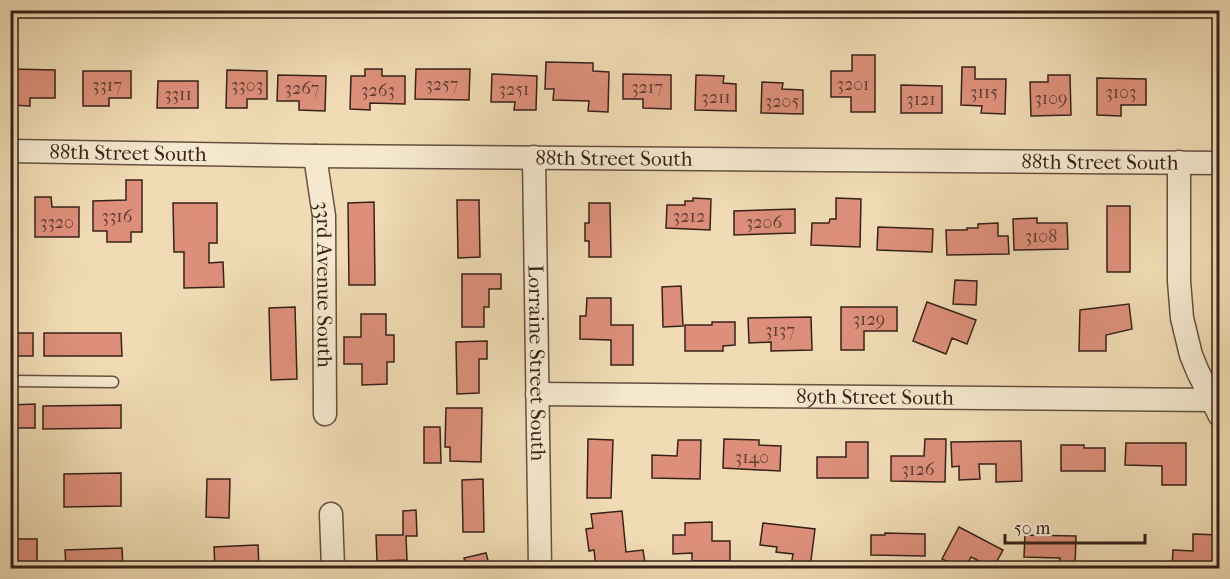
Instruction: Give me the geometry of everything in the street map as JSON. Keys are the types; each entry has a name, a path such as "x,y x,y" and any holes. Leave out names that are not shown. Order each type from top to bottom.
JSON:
{"street":[{"name":"88th Street South","path":"10,152 1220,163"},
{"name":"33rd Avenue South","path":"315,156 324,216 326,414"},
{"name":"Lorraine Street South","path":"534,157 540,568"},
{"path":"1179,162 1179,281 1182,318 1191,355 1216,408"},
{"name":"89th Street South","path":"537,394 1216,408"},
{"path":"331,514 333,568"}],"lane":[{"path":"10,381 113,382"}],"building":[{"path":"852,55 875,55 875,112 851,112 851,97 831,97 831,71 852,71"},
{"path":"546,62 593,63 593,71 609,72 608,112 588,111 589,101 553,100 554,89 545,89"},
{"path":"962,67 975,67 975,79 1006,79 1005,114 981,113 982,106 961,105"},
{"path":"10,69 55,70 55,98 30,98 30,106 10,105"},
{"path":"365,69 382,69 382,76 405,76 405,104 370,103 370,110 350,109 351,76 365,76"},
{"path":"416,69 470,69 469,100 415,99"},
{"path":"227,70 267,71 267,99 247,99 247,108 226,108"},
{"path":"83,71 131,71 131,98 109,98 109,106 83,106"},
{"path":"492,74 537,76 536,110 514,110 515,102 491,102"},
{"path":"623,74 671,75 671,109 643,108 643,99 623,99"},
{"path":"278,75 326,76 325,111 299,110 299,101 277,101"},
{"path":"696,75 724,76 723,83 736,84 736,111 695,110"},
{"path":"1048,75 1070,75 1071,115 1031,116 1030,82 1048,82"},
{"path":"1097,78 1146,79 1146,105 1121,105 1121,116 1097,115"},
{"path":"158,81 198,81 198,108 157,108"},
{"path":"762,82 783,83 782,89 803,90 803,114 761,113"},
{"path":"901,85 942,86 942,113 901,113"},
{"path":"126,180 142,180 142,232 131,232 131,242 107,242 107,231 93,231 93,201 126,200"},
{"path":"35,197 51,197 52,207 79,207 79,237 35,237"},
{"path":"693,198 711,199 710,230 666,228 667,205 685,205 685,201 693,201"},
{"path":"836,198 861,199 860,247 811,245 812,223 829,223 830,219 836,219"},
{"path":"457,200 479,200 480,257 458,258"},
{"path":"374,202 375,285 349,285 348,203"},
{"path":"173,203 217,203 217,243 209,243 209,263 223,262 224,287 184,288 184,252 174,252"},
{"path":"589,203 610,203 611,257 589,257 589,241 585,241 585,223 589,223"},
{"path":"1107,206 1130,206 1130,272 1107,272"},
{"path":"795,209 795,233 734,235 734,211"},
{"path":"1037,218 1037,223 1067,223 1068,249 1014,250 1013,219"},
{"path":"998,223 998,236 1008,236 1009,254 947,255 946,230 967,230 967,228 978,228 978,224"},
{"path":"878,227 933,229 932,252 877,250"},
{"path":"462,274 501,274 501,289 489,289 489,307 484,307 484,327 462,327"},
{"path":"955,280 977,281 976,305 953,304"},
{"path":"681,286 683,326 663,327 662,287"},
{"path":"587,298 611,298 611,325 633,325 633,365 611,365 611,340 580,339 580,316 586,316"},
{"path":"927,302 976,320 967,344 952,338 946,354 913,341"},
{"path":"1129,304 1132,329 1106,335 1106,351 1079,351 1080,310"},
{"path":"295,307 297,379 271,380 269,308"},
{"path":"841,307 897,307 897,331 864,331 864,350 841,350"},
{"path":"361,314 386,314 386,335 394,335 394,362 387,362 387,384 362,385 362,364 344,364 344,337 361,337"},
{"path":"811,317 812,350 771,351 771,342 749,343 748,318"},
{"path":"712,322 735,322 735,345 723,346 723,351 685,351 685,325 712,325"},
{"path":"10,333 33,333 33,356 10,356"},
{"path":"44,333 121,333 122,356 44,356"},
{"path":"487,341 487,359 479,359 479,393 457,394 456,342"},
{"path":"35,404 35,428 10,428 10,405"},
{"path":"121,405 121,428 43,429 43,406"},
{"path":"446,408 482,408 481,462 450,461 450,447 445,447"},
{"path":"424,427 440,427 441,463 424,463"},
{"path":"588,439 613,440 611,498 587,498"},
{"path":"724,439 759,440 759,445 781,446 780,471 723,468"},
{"path":"925,439 946,439 945,482 891,481 891,456 924,456"},
{"path":"678,440 701,440 700,479 652,478 652,455 677,456"},
{"path":"1021,441 1022,481 996,482 996,464 979,464 980,479 959,480 959,466 952,467 951,442"},
{"path":"846,442 868,442 868,478 817,478 817,457 846,457"},
{"path":"1126,443 1186,443 1186,485 1162,485 1162,466 1125,465"},
{"path":"1061,445 1105,448 1105,471 1061,471"},
{"path":"121,473 121,506 64,507 64,474"},
{"path":"207,479 230,479 229,518 206,517"},
{"path":"483,479 484,532 463,532 462,480"},
{"path":"416,510 417,536 406,536 407,560 377,561 376,535 403,535 403,511"},
{"path":"622,511 626,552 643,550 645,563 596,568 594,550 589,551 586,529 593,528 591,514"},
{"path":"712,522 712,541 730,541 730,561 692,561 692,553 673,554 673,535 685,535 685,523"},
{"path":"763,523 815,529 810,568 791,566 793,554 776,552 777,547 760,545"},
{"path":"959,527 1003,550 993,568 971,557 965,568 960,568 942,559"},
{"path":"885,533 925,534 925,556 871,555 871,535 885,535"},
{"path":"1193,534 1220,535 1220,565 1215,565 1215,568 1172,568 1173,550 1193,551"},
{"path":"1025,535 1076,536 1075,568 1059,568 1060,558 1024,557"},
{"path":"10,539 37,539 37,568 10,568"},
{"path":"258,545 259,568 215,568 214,547"},
{"path":"122,548 123,568 66,568 65,550"},
{"path":"486,553 490,568 467,568 464,558"}]}
